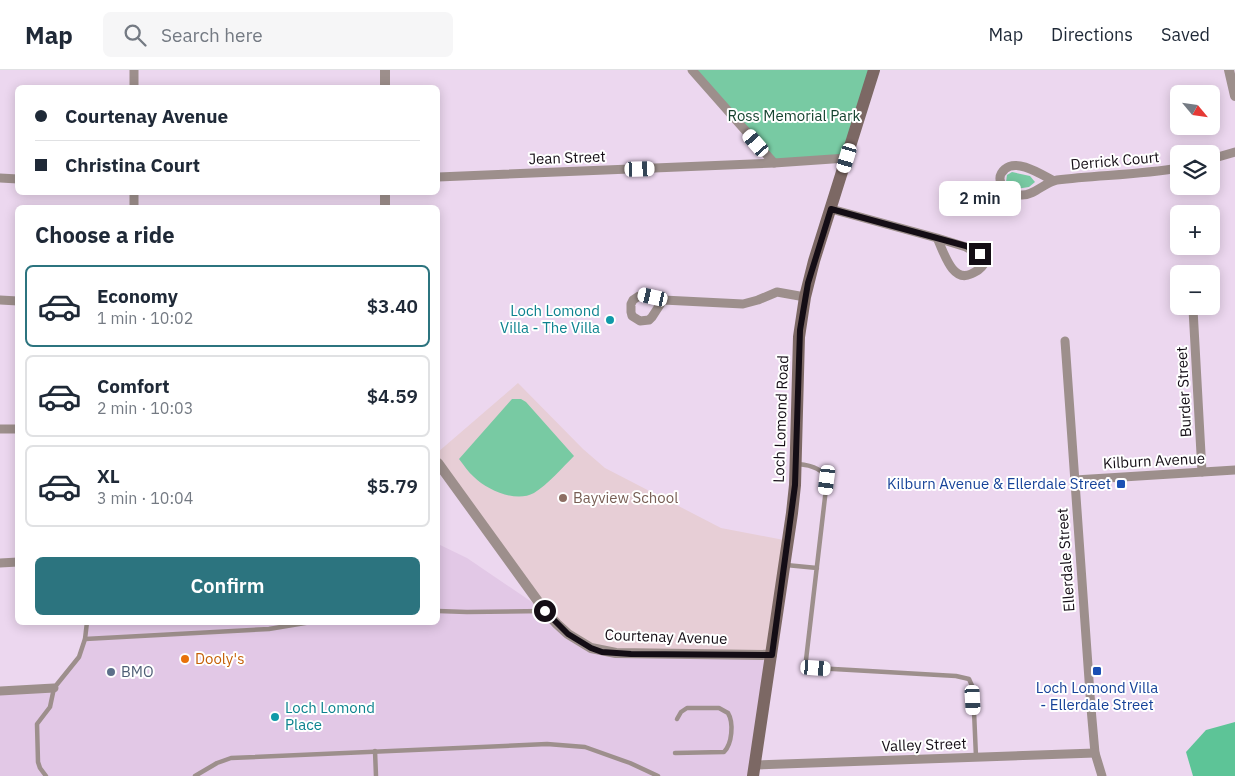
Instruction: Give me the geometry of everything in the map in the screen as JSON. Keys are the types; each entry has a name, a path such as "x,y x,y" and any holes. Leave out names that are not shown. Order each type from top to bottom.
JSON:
{"main road":[{"name":"Loch Lomond Road","path":"754,770 786,565 795,485 799,337 805,296 814,261 874,70"}],"street":[{"path":"134,70 134,85"},
{"path":"385,70 385,85"},
{"path":"692,70 774,163"},
{"path":"1229,70 1235,96"},
{"path":"1220,156 1235,152"},
{"name":"Jean Street","path":"440,177 774,163 847,158"},
{"name":"Derrick Court","path":"1054,181 1029,168 1018,166 1008,166 1003,170 1000,177 1000,183 1004,188 1009,192 1022,195 1054,181 1170,169"},
{"path":"0,178 15,179"},
{"path":"831,209 937,238 966,246 980,254 984,264 981,269 966,276 956,274 937,238"},
{"path":"663,300 742,304 777,292 805,296"},
{"path":"0,300 15,301"},
{"name":"Burder Street","path":"1193,315 1202,472"},
{"name":"Ellerdale Street","path":"1065,341 1095,752 1102,776"},
{"path":"0,429 15,429"},
{"name":"Courtenay Avenue","path":"440,466 545,611 568,634 591,648 602,652 631,654 772,655"},
{"name":"Kilburn Avenue","path":"1075,480 1235,470"},
{"path":"0,564 15,562"},
{"path":"0,691 54,688"},
{"name":"Valley Street","path":"754,770 1095,752"}],"lane":[{"path":"796,464 813,466 824,474 827,480 806,660 808,666 956,676 969,679 973,688 976,757"},
{"path":"786,565 816,568"},
{"path":"440,611 545,611"},
{"path":"46,776 38,762 37,724 50,707 54,688 79,657 85,639 87,625"},
{"path":"85,639 269,628 290,625"},
{"path":"675,753 724,752 729,744 731,722 728,713 719,708 687,708 683,710 677,719"},
{"path":"195,776 217,763 231,758 534,744 585,748 613,757 658,776"},
{"path":"375,751 376,776"}],"shaded area":[{"name":"Bayview School","path":"518,383 583,449 605,468 721,528 789,541 772,655 616,653 568,634 440,466 440,450"},
{"path":"440,545 467,558 545,611 772,655 753,776 0,776 0,691 54,688 79,657 87,625 440,625"}],"green space":[{"name":"Ross Memorial Park","path":"692,70 874,70 847,158 774,163"},
{"path":"1012,172 1030,176 1035,182 1029,187 1016,189 1006,182 1007,175"},
{"path":"512,399 521,399 526,402 574,456 555,476 534,493 519,497 502,494 486,486 472,475 459,459"},
{"path":"1235,722 1235,776 1193,776 1186,752 1206,730"}],"place":[{"name":"Loch Lomond Villa - The Villa","path":"610,320"},
{"name":"Kilburn Avenue & Ellerdale Street","path":"1121,484"},
{"name":"Bayview School","path":"563,498"},
{"name":"Dooly's","path":"185,659"},
{"name":"Loch Lomond Villa - Ellerdale Street","path":"1097,671"},
{"name":"BMO","path":"111,672"},
{"name":"Loch Lomond Place","path":"275,717"}],"route":[{"path":"545,611 557,624 579,642 602,652 772,655 789,541 795,485 800,330 808,283 831,209 966,246 980,254"}]}
